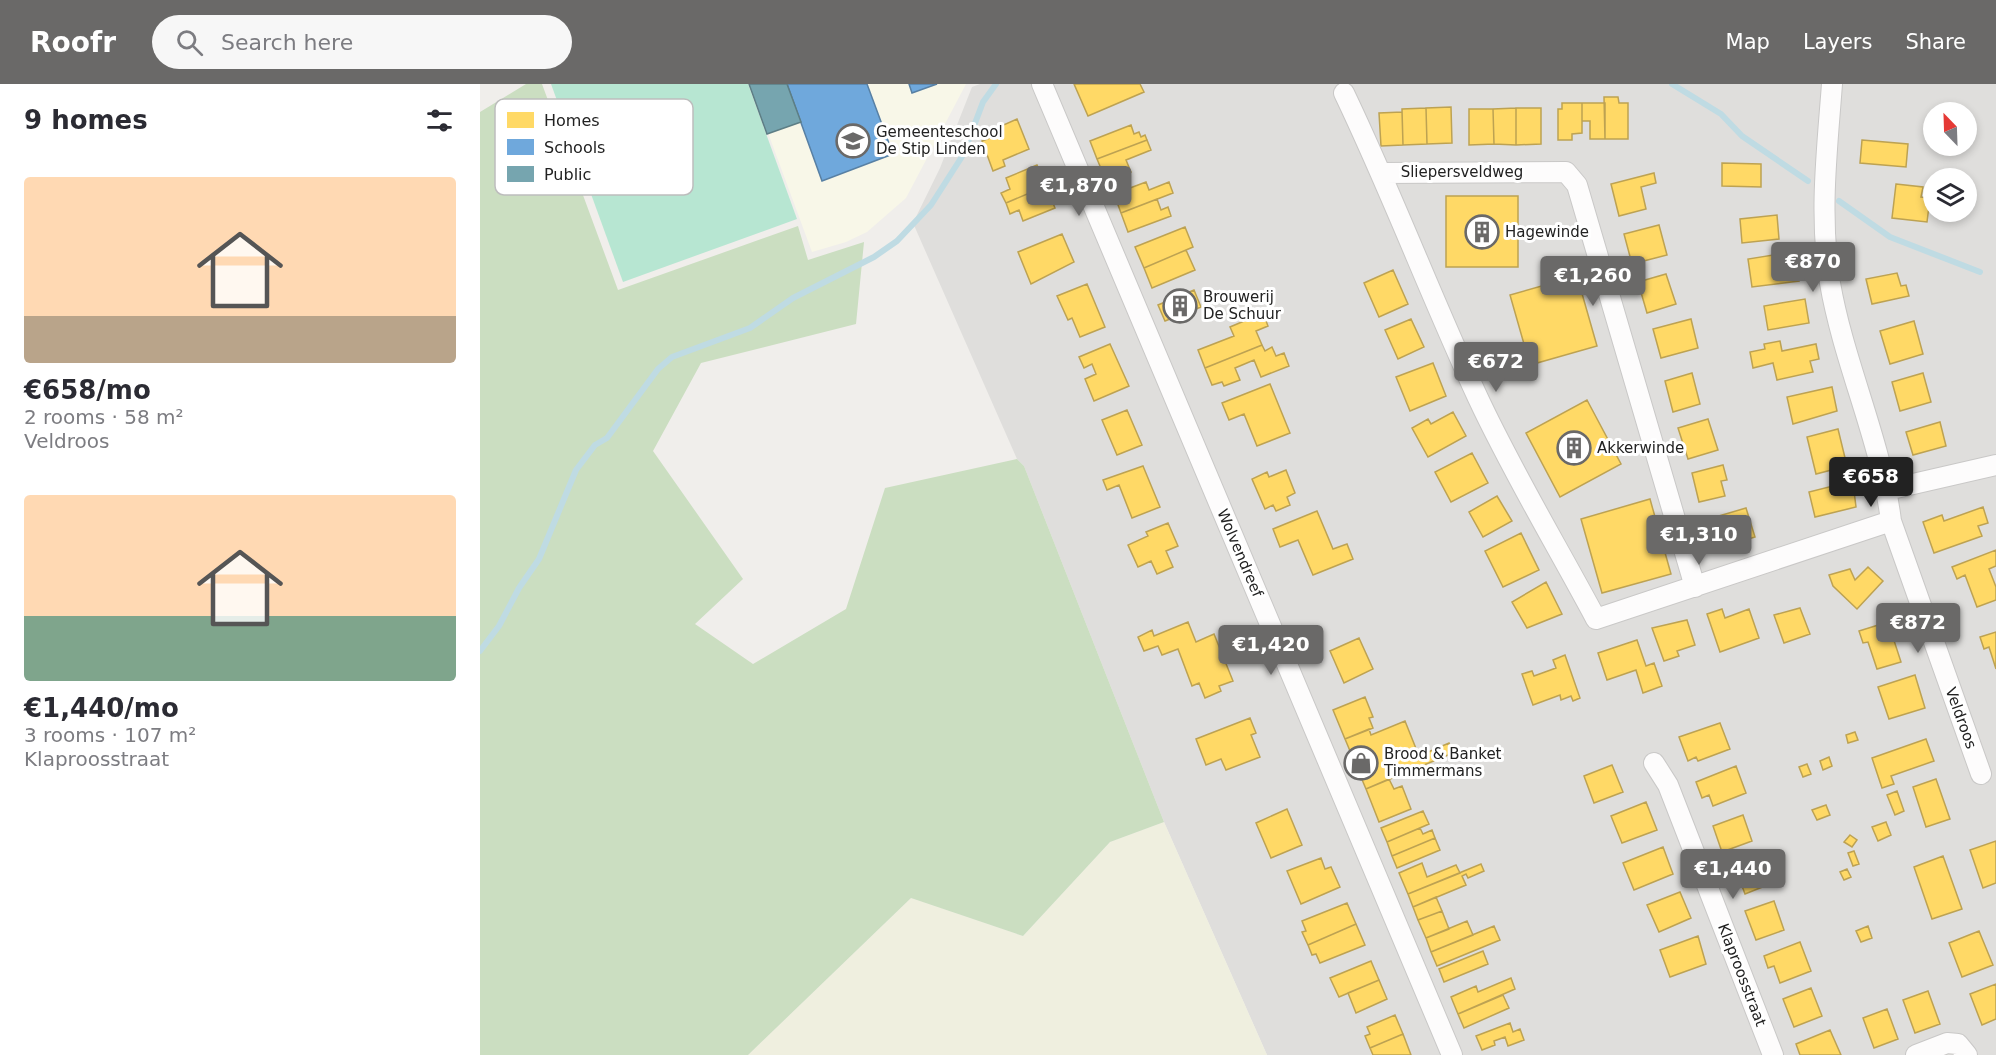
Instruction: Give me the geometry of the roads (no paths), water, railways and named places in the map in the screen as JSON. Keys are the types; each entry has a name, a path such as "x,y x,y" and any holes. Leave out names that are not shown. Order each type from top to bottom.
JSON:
{"street":[{"name":"Wolvendreef","path":"1042,84 1452,1055"},
{"name":"Veldroos","path":"1832,84 1822,206 1830,284 1854,379 1887,490 1891,521 1981,774"},
{"path":"1344,93 1382,173"},
{"name":"Sliepersveldweg","path":"1566,172 1577,185 1695,587 1596,619 1479,400 1405,234 1382,173 1566,172"},
{"path":"1887,490 1996,465"},
{"path":"1695,587 1891,521"},
{"name":"Klaproosstraat","path":"1654,764 1668,785 1773,1055"},
{"path":"1916,1055 1947,1043 1958,1044 1967,1055"}],"waterway":[{"path":"480,651 499,626 519,588 539,559 576,470 595,445 607,438 658,369 672,357 750,328 793,298 874,257 897,241 931,205 963,155 983,102 996,84"},
{"path":"1672,84 1721,114 1742,136 1808,181"},
{"path":"1839,201 1890,237 1980,272"}],"place":[{"name":"Gemeenteschool De Stip Linden","path":"853,141"},
{"name":"Hagewinde","path":"1482,232"},
{"name":"Brouwerij De Schuur","path":"1180,306"},
{"name":"Akkerwinde","path":"1574,448"},
{"name":"Brood & Banket Timmermans","path":"1361,763"}]}
